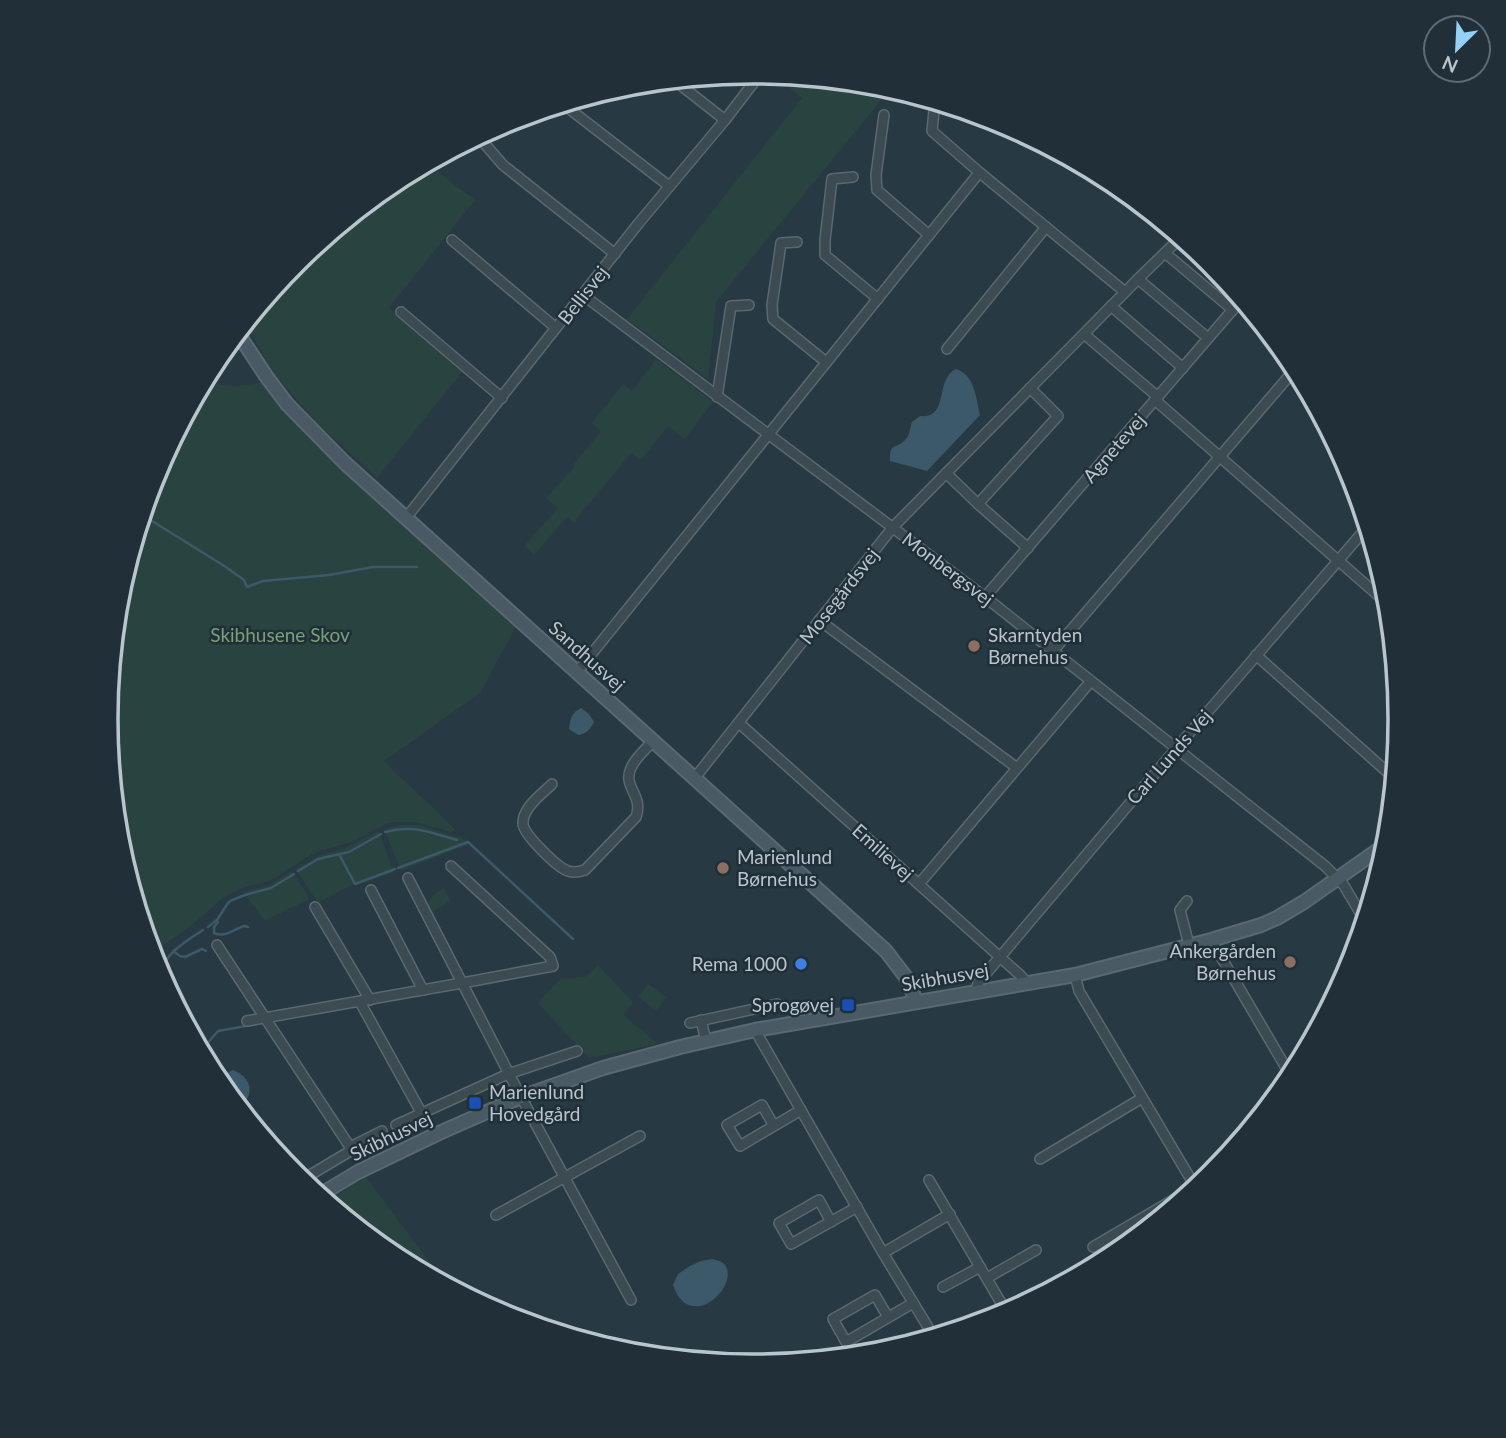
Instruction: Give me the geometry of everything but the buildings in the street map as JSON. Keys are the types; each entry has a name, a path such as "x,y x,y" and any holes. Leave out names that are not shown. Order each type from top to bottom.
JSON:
{"street":[{"name":"Bellisvej","path":"405,518 752,84"},
{"path":"685,88 725,120"},
{"path":"573,111 669,186"},
{"path":"934,111 932,131 979,173 1125,292"},
{"path":"884,115 876,175 877,190 929,235"},
{"path":"484,144 503,164 615,254"},
{"path":"577,672 979,173"},
{"path":"853,177 832,179 825,255 878,299"},
{"path":"947,349 1046,227"},
{"path":"452,240 556,328"},
{"path":"797,242 781,243 772,305 773,319 826,362"},
{"name":"Mosegårdsvej","path":"694,779 893,527 1174,244"},
{"path":"1165,253 1233,310"},
{"path":"1138,279 1208,338"},
{"name":"Monbergsvej","path":"583,295 985,597 1177,748 1325,866 1343,884 1358,909"},
{"path":"718,397 731,306 749,305"},
{"path":"1111,306 1183,368"},
{"name":"Agnetevej","path":"985,597 1236,307"},
{"path":"401,312 502,398"},
{"path":"1084,334 1375,593"},
{"name":"Sandhusvej","path":"243,341 266,376 305,425 886,951 908,980 916,1002"},
{"path":"1053,651 1288,377"},
{"path":"978,504 1058,416 1030,388"},
{"path":"946,473 1028,548"},
{"name":"Carl Lunds Vej","path":"976,991 978,983 1360,536"},
{"path":"819,620 1017,768"},
{"path":"1256,655 1386,771"},
{"path":"919,884 1091,681"},
{"name":"Emilievej","path":"739,723 1026,982"},
{"path":"552,783 528,808 523,824 526,834 565,871 585,870 636,817 639,802 629,781 629,772 653,741"},
{"name":"Skibhusvej","path":"328,1190 358,1172 521,1097 603,1068 755,1030 1075,975 1211,940 1277,918 1373,853"},
{"path":"247,1021 553,965 551,957 451,866"},
{"path":"408,878 521,1097 631,1300"},
{"path":"372,890 423,990"},
{"path":"1187,901 1180,910 1189,945"},
{"path":"316,906 370,1000"},
{"path":"1211,940 1285,1066"},
{"path":"218,945 352,1150 311,1174"},
{"path":"1075,975 1079,991 1191,1179"},
{"path":"360,1002 422,1114"},
{"path":"690,1023 777,1004"},
{"path":"701,1020 706,1041"},
{"path":"755,1030 929,1328"},
{"path":"396,1125 509,1074 578,1051"},
{"path":"1040,1158 1142,1097"},
{"path":"774,1126 762,1105 727,1125 740,1146 774,1126 801,1110"},
{"path":"350,1147 382,1131"},
{"path":"496,1215 640,1136"},
{"path":"929,1180 1002,1304"},
{"path":"831,1222 819,1200 779,1223 791,1244 831,1222 857,1207"},
{"path":"883,1253 950,1214"},
{"path":"1093,1247 1151,1214"},
{"path":"987,1278 1036,1250"},
{"path":"943,1287 980,1267"},
{"path":"888,1317 875,1295 833,1319 846,1342 913,1303"}],"green space":[{"path":"785,85 836,89 883,98 716,302 708,379 627,319 802,98"},
{"path":"435,170 475,200 389,308 463,371 377,478 317,423 273,372 250,331 304,270 334,242 366,215"},
{"path":"656,359 713,402 685,439 668,426 641,460 631,453 574,522 567,517 534,555 524,546 558,508 546,498 575,466 601,431 592,423 623,384 633,391"},
{"name":"Skibhusene Skov","path":"262,382 278,406 367,492 516,627 480,693 384,761 456,830 451,832 415,822 388,823 352,842 319,851 270,881 245,887 224,897 161,948 140,883 130,843 119,761 119,677 123,636 130,595 152,515 183,438 203,401 215,383 233,386"},
{"path":"399,825 418,825 472,843 401,871 384,829"},
{"path":"379,831 394,873 352,885 318,903 297,868 322,854 345,848"},
{"path":"292,871 310,899 265,921 243,892 269,885"},
{"path":"444,888 451,901 429,913 425,905"},
{"path":"598,965 633,1002 623,1015 658,1044 589,1058 538,1003 560,979 585,977"},
{"path":"648,984 666,997 656,1011 638,997"},
{"path":"366,1177 434,1268 366,1223 335,1197"}],"water":[{"path":"956,369 971,382 980,415 927,471 890,461 892,448 907,437 912,422 935,411 945,381"},
{"path":"581,708 594,722 588,731 578,735 569,729 572,716"},
{"path":"233,1070 248,1082 249,1093 245,1101 226,1073"},
{"path":"713,1259 723,1263 728,1271 726,1282 721,1292 712,1300 691,1306 681,1299 673,1285 678,1274 701,1261"}],"waterway":[{"path":"150,522 152,521 226,567 244,580 247,587 263,581 329,575 373,567 417,567"},
{"path":"385,832 413,829 457,840"},
{"path":"298,871 318,859 349,852 381,834"},
{"path":"398,868 468,842 573,939"},
{"path":"339,854 355,884 395,869"},
{"path":"208,927 232,900 271,888 294,874"},
{"path":"217,920 214,933 218,934 248,927"},
{"path":"166,961 183,943 203,930"},
{"path":"173,951 185,957 202,949 206,951"},
{"path":"207,1043 218,1031 257,1024"}],"place":[{"name":"Skarntyden Børnehus","path":"974,646"},
{"name":"Marienlund Børnehus","path":"723,868"},
{"name":"Ankergården Børnehus","path":"1290,962"},
{"name":"Rema 1000","path":"801,964"},
{"name":"Sprogøvej","path":"848,1005"},
{"name":"Marienlund Hovedgård","path":"475,1103"}]}
